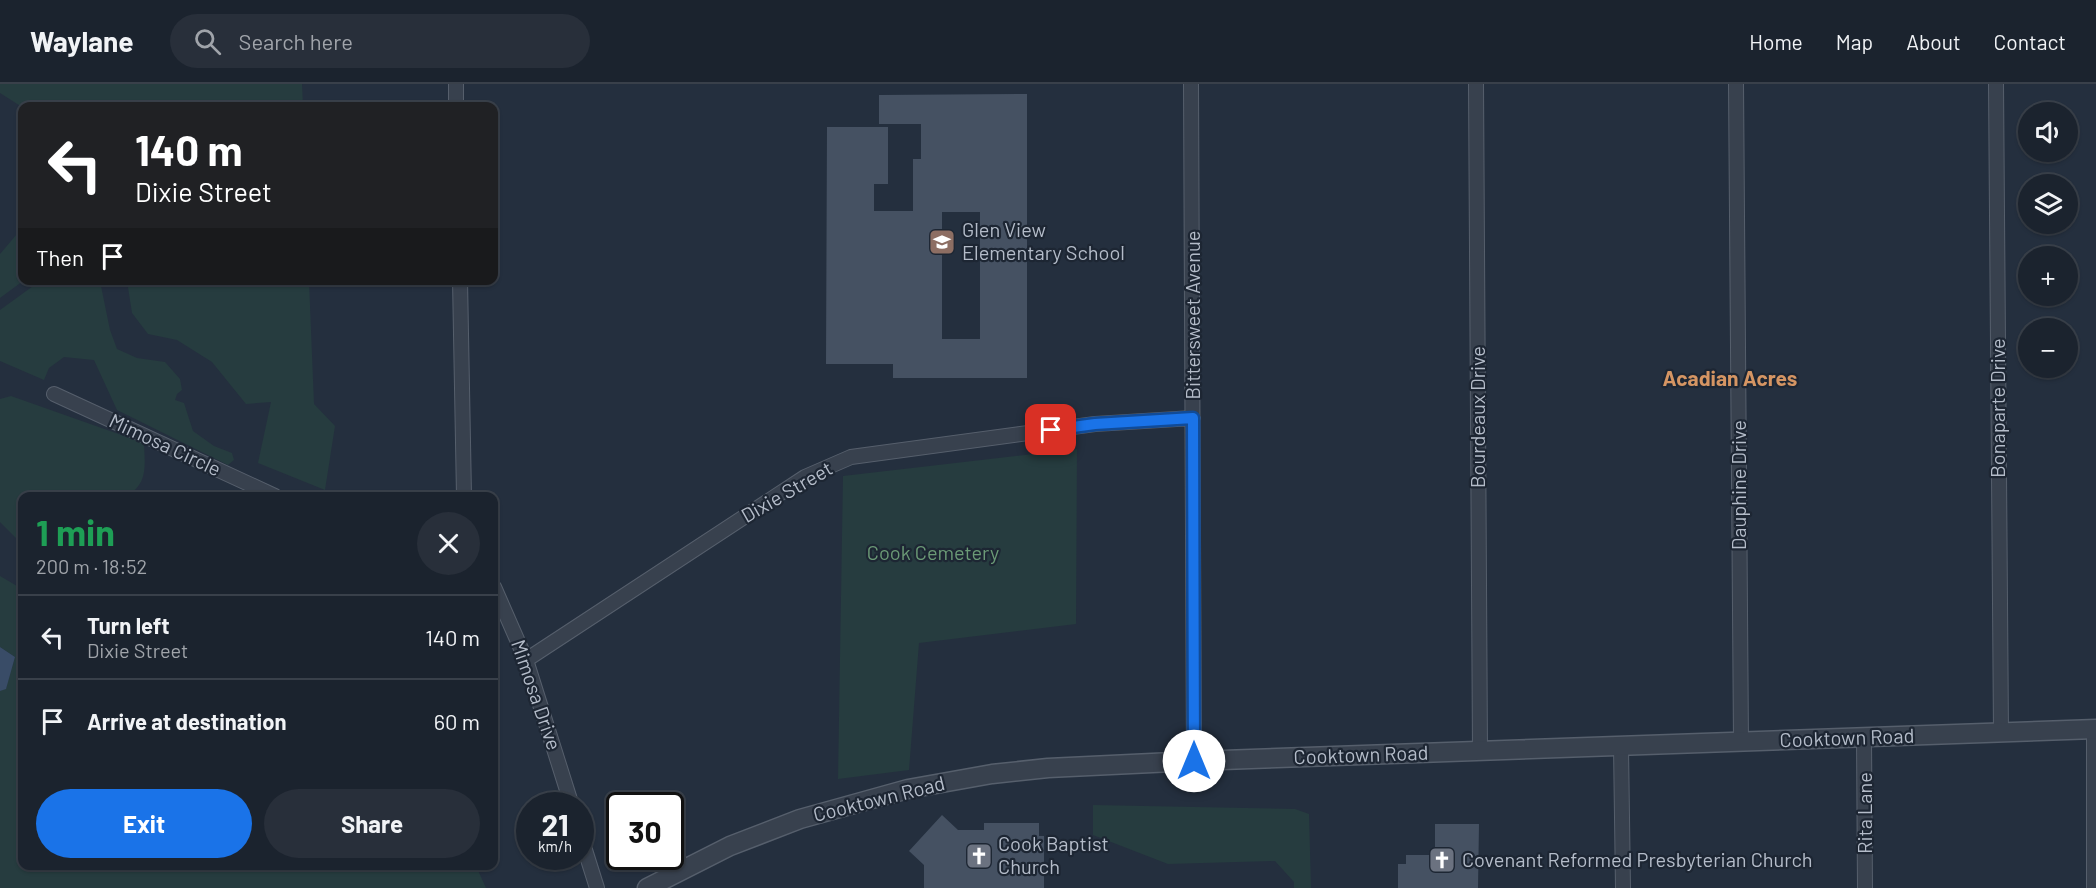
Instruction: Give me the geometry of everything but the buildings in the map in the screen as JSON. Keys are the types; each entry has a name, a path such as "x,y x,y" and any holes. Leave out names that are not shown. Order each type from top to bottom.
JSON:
{"street":[{"path":"456,84 456,102"},
{"name":"Bittersweet Avenue","path":"1191,84 1194,761"},
{"name":"Bourdeaux Drive","path":"1476,84 1480,751"},
{"name":"Dauphine Drive","path":"1736,84 1741,742"},
{"name":"Bonaparte Drive","path":"1996,84 2001,732"},
{"path":"460,285 464,492"},
{"name":"Mimosa Circle","path":"54,394 266,492"},
{"name":"Dixie Street","path":"526,660 805,477 851,456 1095,424 1193,418"},
{"name":"Mimosa Drive","path":"498,596 526,660 568,792"},
{"path":"2094,888 2095,729"},
{"name":"Cooktown Road","path":"647,888 730,846 800,819 908,789 992,774 1048,768 1194,761 2095,729"},
{"name":"Rita Lane","path":"1864,737 1865,888"},
{"path":"1622,747 1623,888"},
{"path":"591,870 597,888"}],"green space":[{"path":"0,84 302,84 303,102 18,102 18,104 0,93"},
{"path":"17,234 18,285 0,298 0,254"},
{"path":"34,285 101,285 110,330 117,349 137,358 165,362 180,379 182,390 177,394 175,400 184,403 193,431 214,446 232,453 234,460 228,465 117,410 94,360 64,357 49,368 44,380 0,361 0,310"},
{"path":"128,285 309,285 314,404 335,426 325,490 258,463 271,402 246,404 212,362 177,340 148,334 132,313"},
{"path":"11,396 144,443 145,459 142,480 133,492 18,492 18,540 0,522 0,399"},
{"name":"Cook Cemetery","path":"1077,449 1076,624 919,643 909,770 838,779 843,476"},
{"path":"0,576 18,587 18,870 478,870 486,888 0,888 0,691 6,688 15,657 0,647"},
{"path":"1093,805 1295,809 1309,814 1311,888 1294,888 1294,882 1275,861 1168,864 1093,835"}],"water":[{"path":"0,647 15,657 6,689 0,691"}],"place":[{"name":"Glen View Elementary School","path":"942,242"},
{"name":"Cook Baptist Church","path":"979,856"},
{"name":"Covenant Reformed Presbyterian Church","path":"1442,860"}],"district":[{"name":"Acadian Acres","path":"1730,379"}],"route":[{"path":"1051,430 1095,424 1193,418 1194,761"}]}
